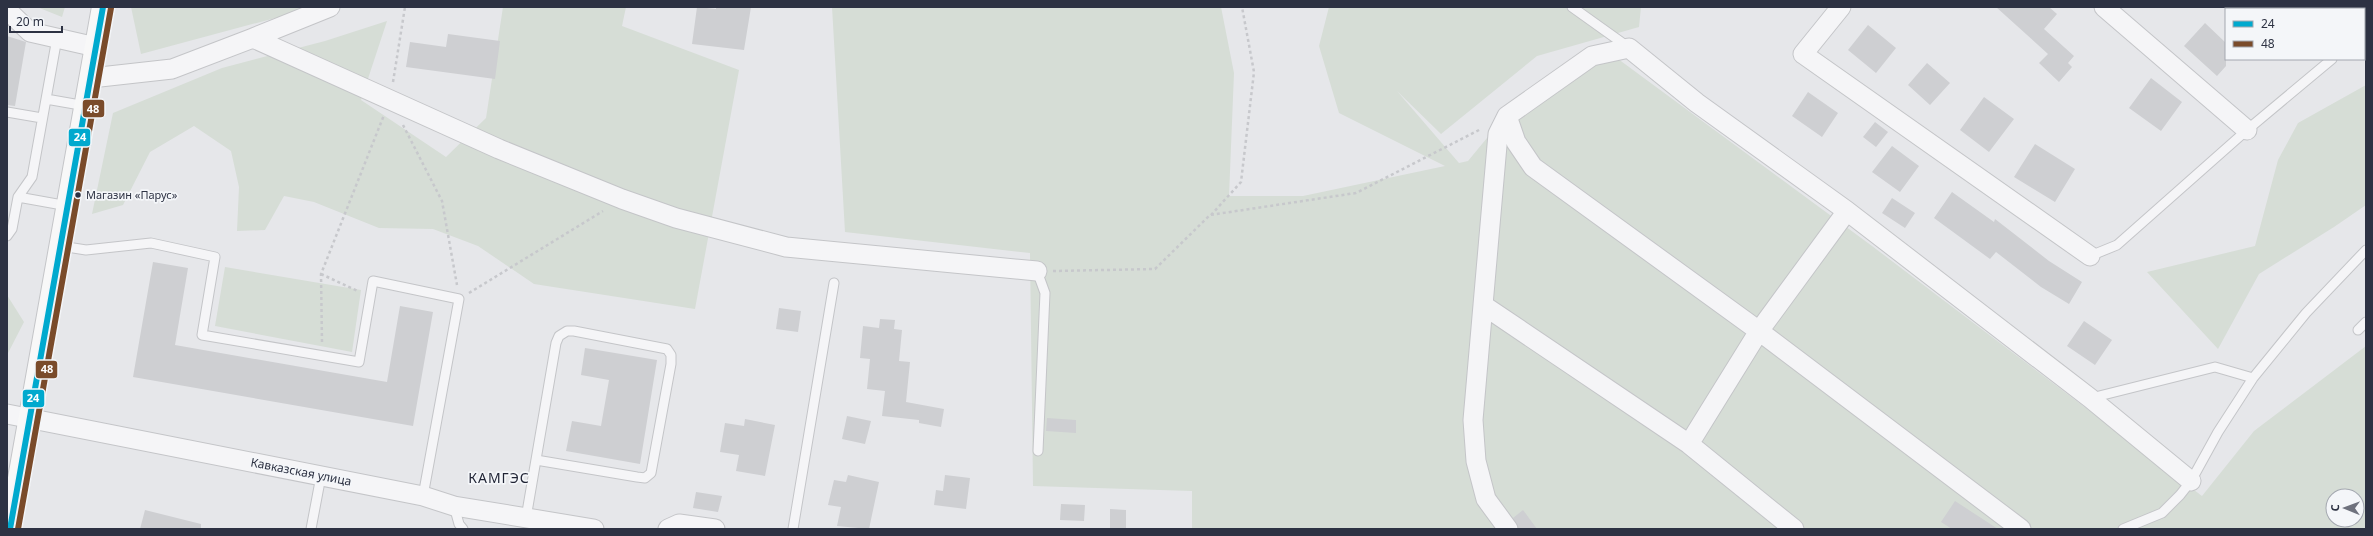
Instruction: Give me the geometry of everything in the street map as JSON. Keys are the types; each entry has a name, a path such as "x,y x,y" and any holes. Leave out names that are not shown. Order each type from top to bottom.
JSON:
{"street":[{"path":"10,529 103,7"},
{"path":"91,78 172,69 330,7"},
{"path":"1841,7 1803,54 2090,256"},
{"path":"2104,7 2247,130"},
{"path":"7,10 30,32 96,47"},
{"path":"253,38 499,149 622,199 676,218 786,247 1037,271"},
{"path":"1508,529 1486,499 1476,461 1473,420 1498,134 1507,116 1592,56 1629,48 1697,103 1847,210 2090,398 2192,481"},
{"path":"1507,116 1516,142 1533,167 1759,331 2021,529"},
{"path":"1689,444 1759,331 1847,210"},
{"path":"1483,305 1689,444 1794,529"},
{"name":"Кавказская улица","path":"7,414 423,496 454,506 594,529"},
{"path":"668,529 679,524 715,529"}],"lane":[{"path":"1572,7 1629,48"},
{"path":"7,236 12,229 18,197 32,176 57,38"},
{"path":"2090,256 2117,245 2247,130 2331,60"},
{"path":"46,99 86,106"},
{"path":"7,112 42,118"},
{"path":"18,197 68,206"},
{"path":"61,246 86,250 151,243 215,257 202,335 359,362 373,281 459,299 423,496"},
{"path":"2123,529 2162,513 2192,481 2218,432 2253,378 2306,313 2366,250"},
{"path":"1037,271 1044,293 1038,452"},
{"path":"793,529 834,283"},
{"path":"2358,330 2366,322"},
{"path":"526,518 536,460 559,336 567,331 667,349 671,355 671,364 651,473 645,478 536,460"},
{"path":"2090,398 2215,367 2253,378"},
{"path":"310,529 320,476"},
{"path":"454,506 463,529"}],"path":[{"path":"322,355 320,274 390,100 405,7"},
{"path":"1037,271 1155,269 1241,182 1254,72 1242,7"},
{"path":"390,100 442,201 459,299 622,199"},
{"path":"1210,215 1356,193 1507,116"},
{"path":"320,274 370,297"}],"shaded area":[{"path":"37,7 65,7 62,17"},
{"path":"131,7 316,7 141,54"},
{"path":"503,7 626,7 622,26 739,70 695,309 534,284 478,246 433,229 379,228 314,202 284,196 265,230 237,231 239,187 231,151 194,126 150,152 123,205 92,214 113,113 222,68 325,41 387,21 361,100 446,157 486,118"},
{"path":"832,7 1221,7 1234,73 1229,196 1303,196 1445,166 1339,113 1319,46 1329,7 1641,7 1639,27 1537,56 1441,134 1397,91 1459,163 1468,161 1501,121 1610,53 1872,246 2202,496 2254,431 2366,346 2366,529 1192,529 1192,491 1033,486 1030,253 845,232"},
{"path":"2366,85 2366,205 2259,274 2218,349 2147,272 2255,246 2278,160 2298,123"},
{"path":"225,267 361,290 352,352 215,326"},
{"path":"7,295 24,322 7,355"}],"building":[{"path":"697,7 716,9 716,7 751,7 744,50 692,44"},
{"path":"1996,7 2049,7 2057,14 2044,29 2074,56 2068,63 2072,67 2059,82 2039,63 2048,54"},
{"path":"2205,23 2225,42 2226,66 2217,76 2184,46"},
{"path":"1868,25 1896,48 1876,73 1848,50"},
{"path":"448,34 500,41 495,79 406,67 410,42 446,47"},
{"path":"7,36 26,42 15,106 7,105"},
{"path":"1927,63 1950,83 1930,105 1908,85"},
{"path":"2151,78 2182,102 2161,131 2129,108"},
{"path":"1808,92 1838,113 1822,137 1792,116"},
{"path":"1984,97 2014,119 1989,152 1960,130"},
{"path":"1875,122 1888,132 1876,147 1863,137"},
{"path":"2035,144 2075,169 2055,202 2014,177"},
{"path":"1892,146 1919,166 1900,192 1872,172"},
{"path":"1952,192 1994,222 1995,219 2049,261 2082,282 2069,304 2041,287 1996,252 1990,259 1934,218"},
{"path":"1892,198 1915,213 1905,228 1882,213"},
{"path":"153,262 188,268 175,345 387,382 400,306 433,312 413,426 133,377"},
{"path":"779,308 801,311 798,332 776,329"},
{"path":"880,319 895,320 894,329 902,330 899,361 910,362 906,402 944,409 941,427 919,423 919,420 882,416 885,391 867,389 870,359 860,358 863,326 879,328"},
{"path":"2084,321 2112,340 2095,365 2067,346"},
{"path":"585,348 657,360 640,464 566,451 572,421 601,426 609,380 581,375"},
{"path":"847,416 871,421 865,444 842,439"},
{"path":"1047,418 1076,420 1076,433 1046,431"},
{"path":"745,419 775,425 765,476 736,471 739,455 720,452 725,423 744,426"},
{"path":"848,475 879,482 869,529 837,526 841,507 828,505 834,480 846,482"},
{"path":"945,475 970,478 966,509 934,505 936,490 943,491"},
{"path":"696,492 722,496 718,512 693,508"},
{"path":"1955,501 1998,529 1952,529 1941,522"},
{"path":"1061,504 1085,505 1084,521 1060,520"},
{"path":"1110,509 1126,510 1126,529 1110,529"},
{"path":"145,510 201,524 201,529 140,529"},
{"path":"1523,510 1537,529 1519,529 1513,518"}],"transit line":[{"name":"24","path":"10,529 103,7"},
{"name":"48","path":"18,529 111,8"}],"place":[{"name":"Магазин «Парус»","path":"78,195"}],"district":[{"name":"КАМГЭС","path":"499,478"}]}
